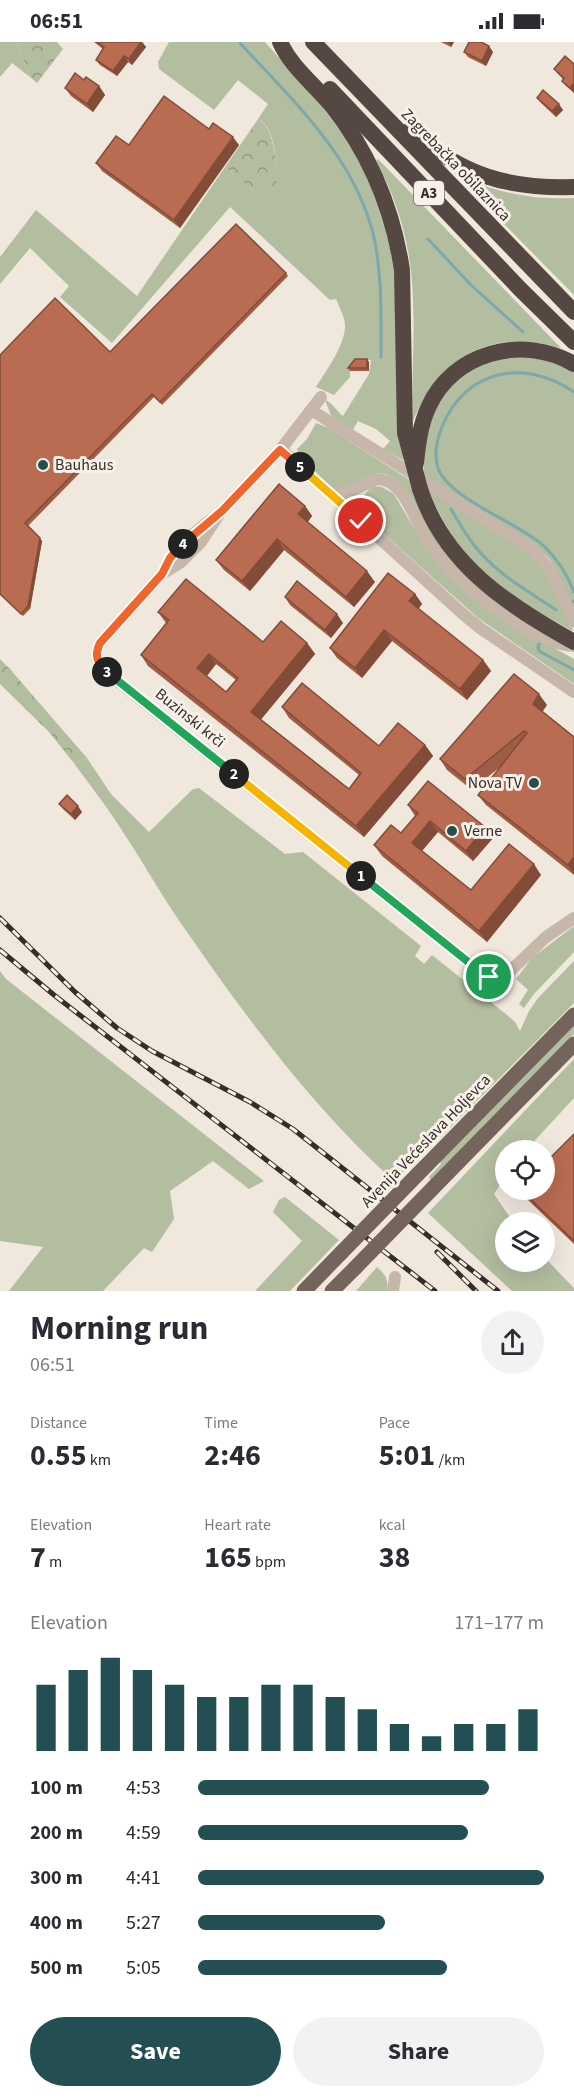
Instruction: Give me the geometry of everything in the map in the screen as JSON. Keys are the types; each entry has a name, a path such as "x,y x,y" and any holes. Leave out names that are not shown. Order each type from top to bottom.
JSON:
{"highway":[{"path":"280,42 291,62 332,106 344,123 373,172 387,204 399,248 402,270 405,433 420,489 432,517 453,551 481,581 514,606 574,644"},
{"name":"A3","path":"286,42 574,342"},
{"path":"318,47 354,73 429,146 457,164 512,184 548,188 574,187"},
{"name":"Zagrebačka obilaznica","path":"318,47 574,312"},
{"path":"415,470 420,431 428,407 440,388 459,369 483,356 516,349 544,351 574,364"}],"main road":[{"name":"Avenija Većeslava Holjevca","path":"304,1291 574,1016"},
{"path":"332,1291 574,1044"}],"street":[{"name":"Buzinski krči","path":"321,397 280,450 220,513 210,531 195,548 180,563 162,574 100,643 96,658 105,671 482,973 496,978 506,975 546,937 574,918"},
{"path":"311,410 532,549 551,571 574,622"},
{"path":"280,450 480,628 574,692"},
{"path":"329,492 345,494 376,478 389,482 404,497 431,547 468,587 512,620 548,641 574,644"},
{"path":"360,487 357,502 361,521"},
{"path":"393,1291 395,1277"}],"green space":[{"path":"0,42 16,42 30,77 12,63 0,77"},
{"path":"16,42 57,42 63,49 37,83 30,77"},
{"path":"169,42 265,42 320,104 353,148 377,194 397,278 405,461 383,449 390,441 376,429 358,421 353,430 332,418 325,400 343,416 369,374 371,360 355,361 350,369 350,377 334,395 316,387 334,358 344,333 344,319 336,299 330,300 230,207 112,343 60,297 69,286 30,248 0,284 0,257 36,210 137,296 225,167 256,194 276,185 272,139 269,130 258,119 268,104 238,80 214,110 159,69 158,62"},
{"path":"258,119 264,124 272,139 277,185 256,194 225,167"},
{"path":"378,159 561,348 536,343 512,342 491,345 471,352 454,363 438,379 413,421 413,316 410,264 398,211 376,161"},
{"path":"454,173 497,190 542,198 574,198 574,295"},
{"path":"532,354 574,370 574,611 551,561 538,547 424,475 422,439 448,384 486,360"},
{"path":"316,423 329,428 411,481 476,585 469,582 434,542 399,482 380,473 373,474 345,489 337,489 328,484 304,461 297,449 307,439"},
{"path":"374,486 382,487 394,494 422,542 506,621 574,659 574,684 478,618 366,518 363,508 364,496"},
{"path":"429,491 526,550 547,574 573,630 526,604 487,575 455,539 441,517"},
{"path":"0,659 87,758 77,763 73,762 49,732 0,684"},
{"path":"87,758 111,794 149,832 193,789 199,788 285,854 303,852 421,946 415,956 424,964 432,955 507,1015 520,1031 529,1011 539,997 574,961 574,1003 394,1181 309,1094 234,998 179,920 111,814 73,762 77,763"},
{"path":"574,926 574,952 534,994 524,1008 519,1004 528,990 516,979 532,958"},
{"path":"0,971 6,979 264,1181 249,1189 213,1161 170,1191 174,1219 152,1252 144,1248 103,1291 9,1291 43,1247 0,1241"},
{"path":"574,1025 574,1034 431,1182 429,1177 441,1164 440,1161"},
{"path":"574,1059 574,1098 535,1140 497,1140"},
{"path":"495,1142 494,1194 495,1200 498,1200 506,1212 495,1212 495,1272 555,1272 555,1268 574,1288 574,1291 512,1291 428,1213"},
{"path":"285,1197 339,1240 290,1291 255,1291 302,1241 273,1212 279,1200"},
{"path":"377,1267 386,1278 387,1291 356,1291"}],"building":[{"path":"97,42 141,42 129,59 124,56 113,71 96,60 104,47"},
{"path":"469,42 481,42 489,46 482,61 464,52"},
{"path":"565,56 574,64 574,83 570,88 562,81 564,78 554,69"},
{"path":"75,73 84,80 86,77 99,86 87,104 65,88"},
{"path":"543,90 559,104 552,111 537,98"},
{"path":"164,96 209,129 213,123 233,137 174,220 96,163 116,136 129,145"},
{"name":"Bauhaus","path":"236,224 286,273 160,402 152,394 25,523 40,538 28,606 21,614 0,594 0,355 55,298 110,352"},
{"path":"355,359 367,359 367,368 348,368"},
{"path":"279,484 305,506 298,514 367,571 346,597 277,539 242,581 216,560"},
{"path":"388,573 415,594 409,601 483,660 460,689 384,630 355,668 330,648"},
{"path":"186,579 263,642 281,621 307,643 251,712 349,789 361,773 282,707 302,683 379,746 398,723 425,745 356,826 141,655 169,620 158,612","holes":["209,654 238,678 226,692 197,668"]},
{"path":"297,581 337,614 325,630 285,597"},
{"path":"514,674 539,694 533,704 574,737 574,857 568,865 478,795 527,733 524,731 465,779 440,759"},
{"path":"428,781 485,827 466,851 430,821 412,843 471,890 509,844 534,864 479,931 374,845 391,825 401,833 418,813 408,805"},
{"path":"67,795 78,806 71,814 59,804"},
{"path":"574,1134 574,1241 555,1223 555,1212 544,1212 531,1200 555,1200 555,1153"}],"waterway":[{"path":"240,43 321,134 339,159 367,212 379,270 381,357"},
{"path":"428,239 471,285 523,332"},
{"path":"574,392 555,381 536,375 517,373 498,375 481,381 465,392 452,407 440,432 436,452 438,468 445,479 470,500 533,537 544,546 562,568 574,592"},
{"path":"451,509 471,541 492,565 556,610"},
{"path":"540,643 539,651 574,670"}],"railway":[{"path":"0,918 75,992 117,1028 152,1051 250,1102 293,1129 498,1291"},
{"path":"0,950 54,995 435,1291"},
{"path":"437,1252 476,1291"}],"place":[{"name":"Bauhaus","path":"43,465"},
{"name":"Nova TV","path":"534,783"},
{"name":"Verne","path":"452,831"}],"route":[{"path":"361,521 280,450 222,511 177,550 162,574 100,643 96,658 105,671 489,977"}]}
